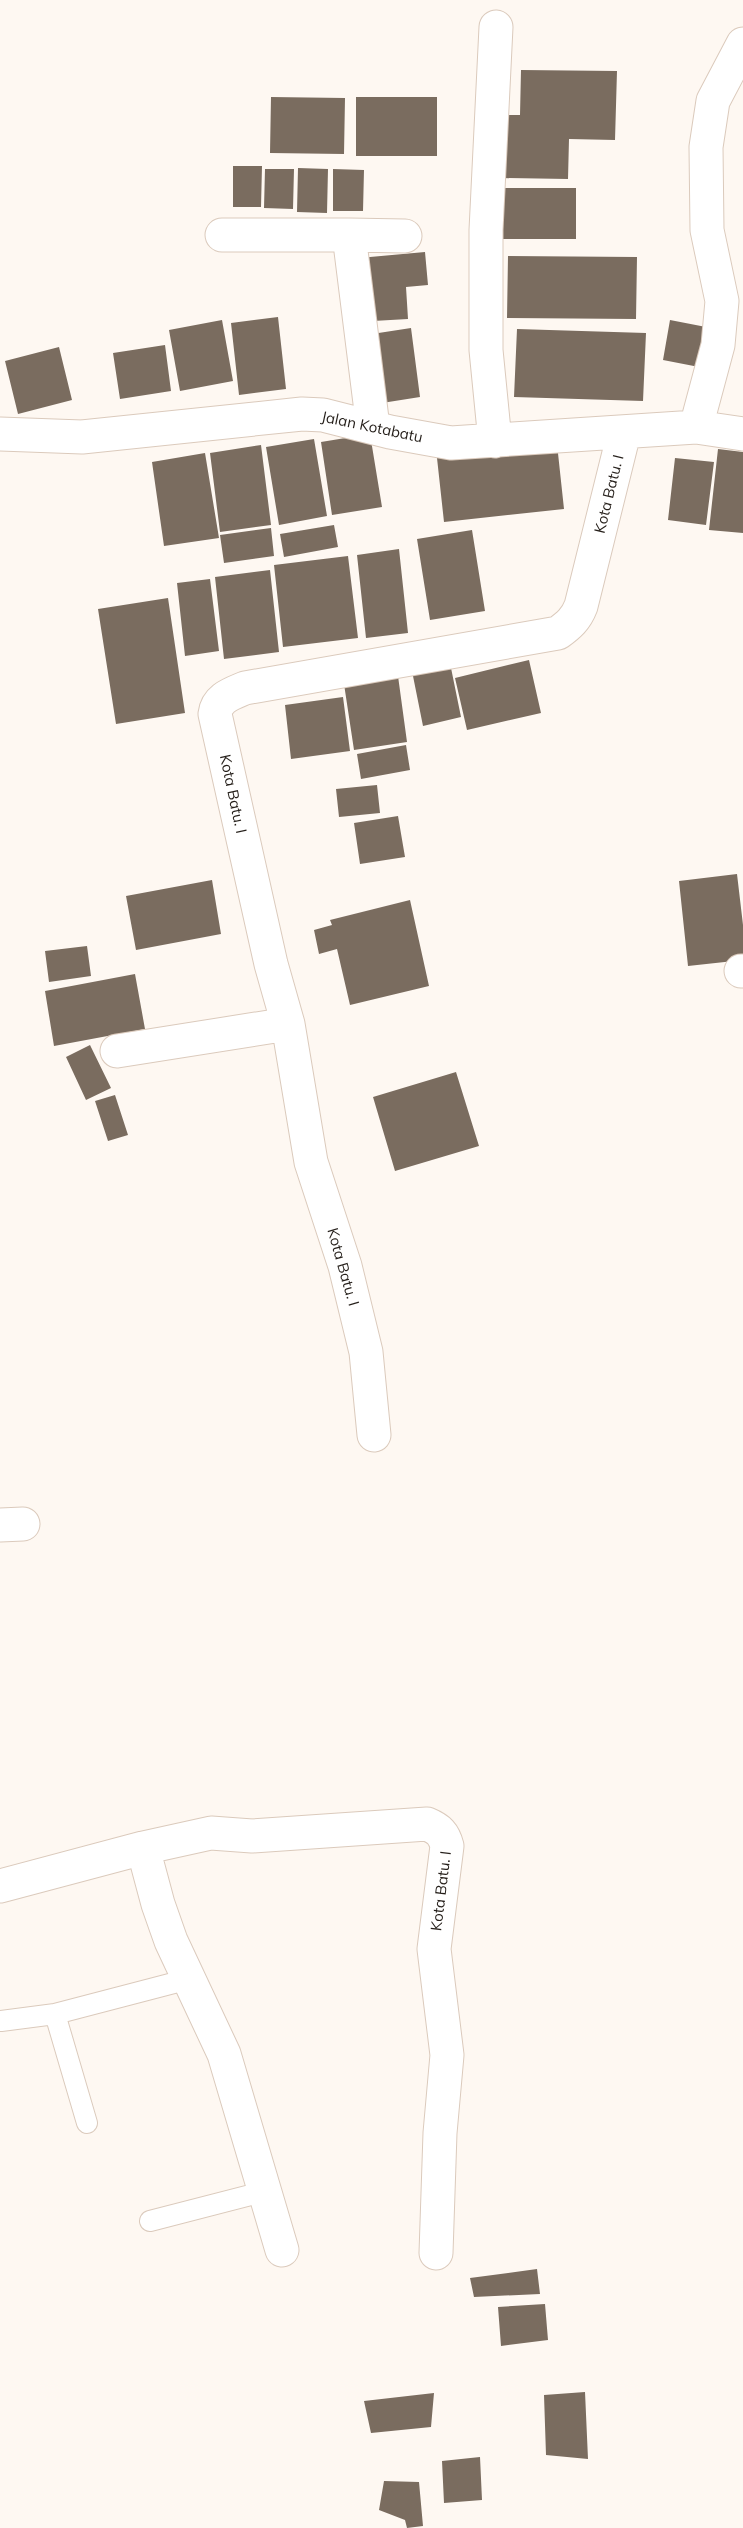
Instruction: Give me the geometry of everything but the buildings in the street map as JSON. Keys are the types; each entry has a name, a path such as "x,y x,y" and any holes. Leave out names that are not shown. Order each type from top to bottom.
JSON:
{"street":[{"path":"495,441 486,350 486,230 496,27"},
{"path":"696,427 718,345 722,301 707,230 706,147 712,101 743,44"},
{"path":"222,235 405,236"},
{"path":"349,235 374,427"},
{"name":"Jalan Kotabatu","path":"0,434 82,437 302,414 323,415 451,443 696,427 743,434"},
{"name":"Kota Batu. I","path":"374,1435 366,1352 345,1266 311,1162 288,1024 271,964 215,714 216,705 245,688 558,633 577,617 581,606 624,433"},
{"path":"117,1051 288,1024"},
{"name":"Kota Batu. I","path":"143,1848 211,1833 252,1836 427,1824 437,1828 445,1836 447,1846 434,1948 447,2055 440,2133 436,2253"},
{"path":"0,1886 143,1848 158,1904 189,1979 224,2054 282,2250"}],"lane":[{"path":"1,2021 55,2014 189,1979"},
{"path":"55,2014 87,2123"},
{"path":"150,2221 266,2191"}]}
